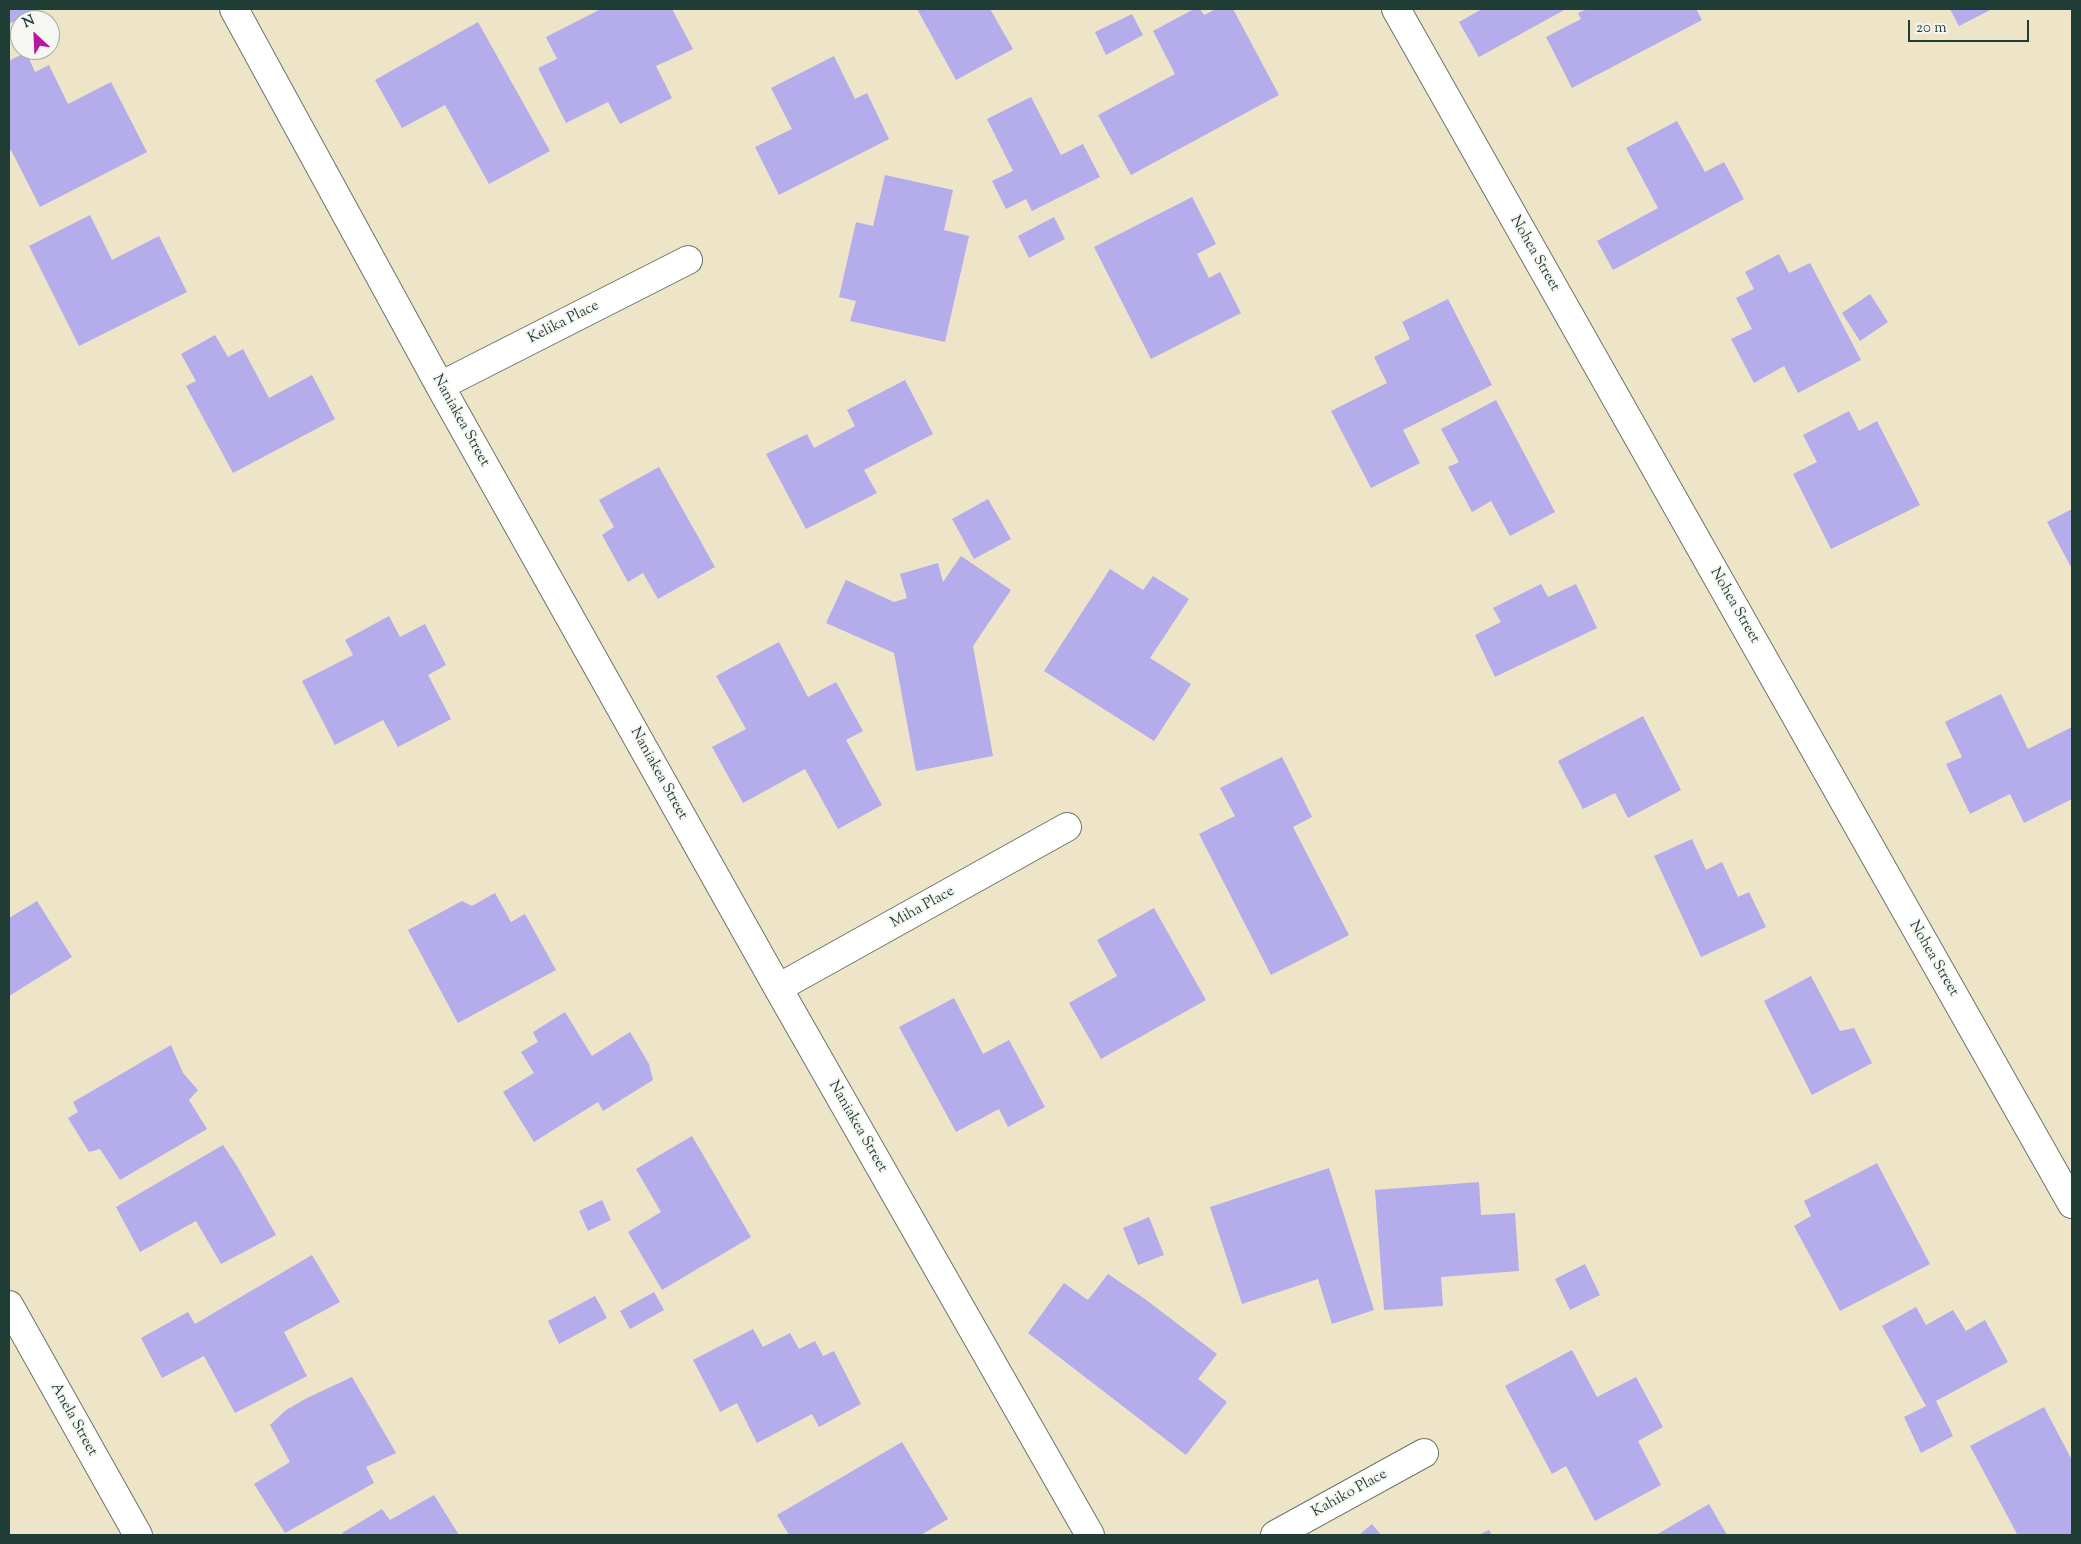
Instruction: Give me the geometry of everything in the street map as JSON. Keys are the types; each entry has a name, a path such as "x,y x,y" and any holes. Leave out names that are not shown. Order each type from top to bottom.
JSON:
{"street":[{"name":"Naniakea Street","path":"234,9 440,386 778,988 1090,1535"},
{"name":"Nohea Street","path":"1396,9 2072,1204"},
{"name":"Kelika Place","path":"440,386 688,260"},
{"name":"Miha Place","path":"778,988 1067,827"},
{"name":"Anela Street","path":"9,1305 138,1535"},
{"name":"Kahiko Place","path":"1275,1535 1424,1453"}],"building":[{"path":"9,9 36,9 10,10 9,24"},
{"path":"601,9 672,9 693,49 656,66 672,98 620,124 608,102 566,123 538,68 557,59 546,37"},
{"path":"917,9 990,9 1013,49 956,80"},
{"path":"1194,9 1200,9 1204,15 1216,9 1233,9 1279,95 1131,175 1098,115 1175,74 1153,31"},
{"path":"1482,9 1566,9 1479,57 1459,22"},
{"path":"1587,9 1696,9 1702,20 1572,88 1546,37 1581,19 1578,13"},
{"path":"1950,9 1992,9 1959,26"},
{"path":"1132,14 1143,35 1106,55 1095,32"},
{"path":"478,22 550,151 489,184 445,105 402,128 375,80"},
{"path":"834,56 855,99 867,93 889,139 779,195 755,147 792,129 771,88"},
{"path":"30,60 35,72 49,65 68,104 111,82 147,152 40,207 11,150 9,152 9,61"},
{"path":"1031,97 1061,155 1083,144 1100,177 1032,211 1026,199 1006,209 992,181 1013,171 987,119"},
{"path":"1677,121 1705,172 1724,162 1744,199 1613,270 1597,241 1658,208 1626,148"},
{"path":"885,175 953,190 944,230 969,236 945,342 850,321 856,301 839,297 856,222 873,226"},
{"path":"1192,197 1216,244 1197,254 1209,278 1220,272 1241,313 1151,359 1094,247"},
{"path":"90,215 112,260 159,236 187,292 79,346 29,246"},
{"path":"1054,217 1065,239 1029,258 1018,236"},
{"path":"1779,254 1789,273 1810,263 1861,360 1798,393 1784,366 1754,383 1731,339 1752,329 1736,298 1754,289 1745,272"},
{"path":"1870,294 1888,322 1860,341 1842,313"},
{"path":"1448,299 1492,385 1403,430 1420,463 1371,488 1331,411 1387,383 1374,357 1410,339 1402,322"},
{"path":"215,335 228,357 243,349 269,398 312,375 335,419 233,473 186,386 196,381 181,354"},
{"path":"905,380 933,434 864,470 877,493 806,529 766,454 807,434 814,448 855,426 847,410"},
{"path":"1496,400 1555,512 1510,536 1491,501 1472,512 1448,467 1459,462 1441,429"},
{"path":"1849,411 1859,431 1877,421 1920,505 1831,549 1793,474 1817,462 1803,435"},
{"path":"659,467 715,567 658,599 643,573 628,582 602,535 614,527 599,500"},
{"path":"988,499 1011,539 974,559 952,519"},
{"path":"2072,509 2072,569 2047,522"},
{"path":"961,556 1011,590 973,646 993,756 916,771 894,653 826,623 846,580 894,602 907,598 900,574 938,563 943,582"},
{"path":"1110,569 1143,590 1153,576 1189,599 1150,658 1191,684 1154,741 1044,671"},
{"path":"1541,584 1548,597 1576,584 1597,628 1495,677 1475,635 1501,622 1493,608"},
{"path":"389,616 400,637 425,624 446,665 428,675 451,719 398,747 383,720 335,745 302,681 353,655 345,640"},
{"path":"779,642 808,697 836,682 863,731 846,740 882,805 838,829 805,769 743,803 712,747 746,729 716,676"},
{"path":"2001,694 2028,749 2072,727 2072,799 2024,823 2010,794 1970,814 1946,764 1962,757 1945,722"},
{"path":"1643,716 1681,790 1628,818 1615,793 1583,809 1558,761"},
{"path":"1282,757 1312,817 1293,827 1349,935 1271,975 1199,834 1235,816 1220,788"},
{"path":"1692,839 1706,870 1722,862 1738,897 1749,892 1766,927 1701,957 1654,856"},
{"path":"495,893 511,922 525,914 556,970 458,1023 408,930 462,901 472,906"},
{"path":"37,901 72,957 9,996 9,918"},
{"path":"1154,908 1206,1000 1101,1059 1069,1003 1117,976 1097,940"},
{"path":"1811,976 1840,1031 1854,1028 1872,1063 1812,1095 1764,1001"},
{"path":"954,998 983,1054 1009,1040 1045,1107 1008,1127 999,1109 956,1132 899,1027"},
{"path":"565,1012 592,1056 630,1032 649,1064 653,1080 603,1111 598,1102 534,1142 503,1092 534,1073 521,1052 538,1042 533,1032"},
{"path":"171,1045 183,1073 198,1090 189,1100 207,1129 120,1180 100,1149 89,1152 68,1118 78,1112 73,1102"},
{"path":"692,1136 751,1237 662,1290 628,1232 661,1212 636,1169"},
{"path":"223,1145 276,1235 221,1264 196,1221 140,1252 116,1207"},
{"path":"1877,1163 1930,1264 1840,1311 1794,1226 1811,1216 1804,1201"},
{"path":"1329,1168 1374,1310 1332,1324 1318,1279 1242,1304 1210,1207"},
{"path":"1479,1182 1481,1215 1515,1213 1519,1271 1441,1277 1443,1306 1384,1310 1375,1190"},
{"path":"602,1200 611,1220 588,1231 579,1211"},
{"path":"1149,1217 1164,1255 1138,1265 1123,1228"},
{"path":"312,1255 340,1302 284,1332 307,1376 235,1413 204,1356 162,1378 141,1338 188,1312 195,1324"},
{"path":"1585,1264 1600,1295 1570,1310 1555,1279"},
{"path":"1108,1274 1145,1299 1217,1354 1198,1379 1227,1402 1186,1455 1028,1333 1064,1283 1088,1300"},
{"path":"654,1292 664,1310 630,1329 620,1311"},
{"path":"595,1296 607,1318 559,1344 548,1321"},
{"path":"1916,1307 1926,1325 1953,1310 1966,1331 1985,1320 2008,1362 1936,1401 1953,1436 1921,1453 1904,1417 1926,1406 1882,1326"},
{"path":"753,1329 763,1347 790,1333 799,1349 815,1341 823,1356 834,1351 861,1404 819,1427 812,1414 757,1443 737,1403 720,1412 693,1360"},
{"path":"1572,1350 1597,1397 1636,1377 1663,1427 1638,1441 1661,1485 1595,1521 1566,1466 1552,1474 1505,1386"},
{"path":"352,1377 396,1453 366,1467 374,1483 285,1533 254,1484 290,1462 270,1425 286,1410"},
{"path":"2044,1407 2072,1460 2072,1535 2014,1535 2017,1534 1970,1446"},
{"path":"902,1442 948,1519 921,1535 789,1535 777,1515"},
{"path":"434,1495 459,1535 344,1535 342,1533 382,1509 390,1520"},
{"path":"1709,1504 1727,1535 1656,1535"},
{"path":"1372,1524 1381,1535 1359,1535"},
{"path":"1489,1530 1492,1535 1478,1535"}]}
